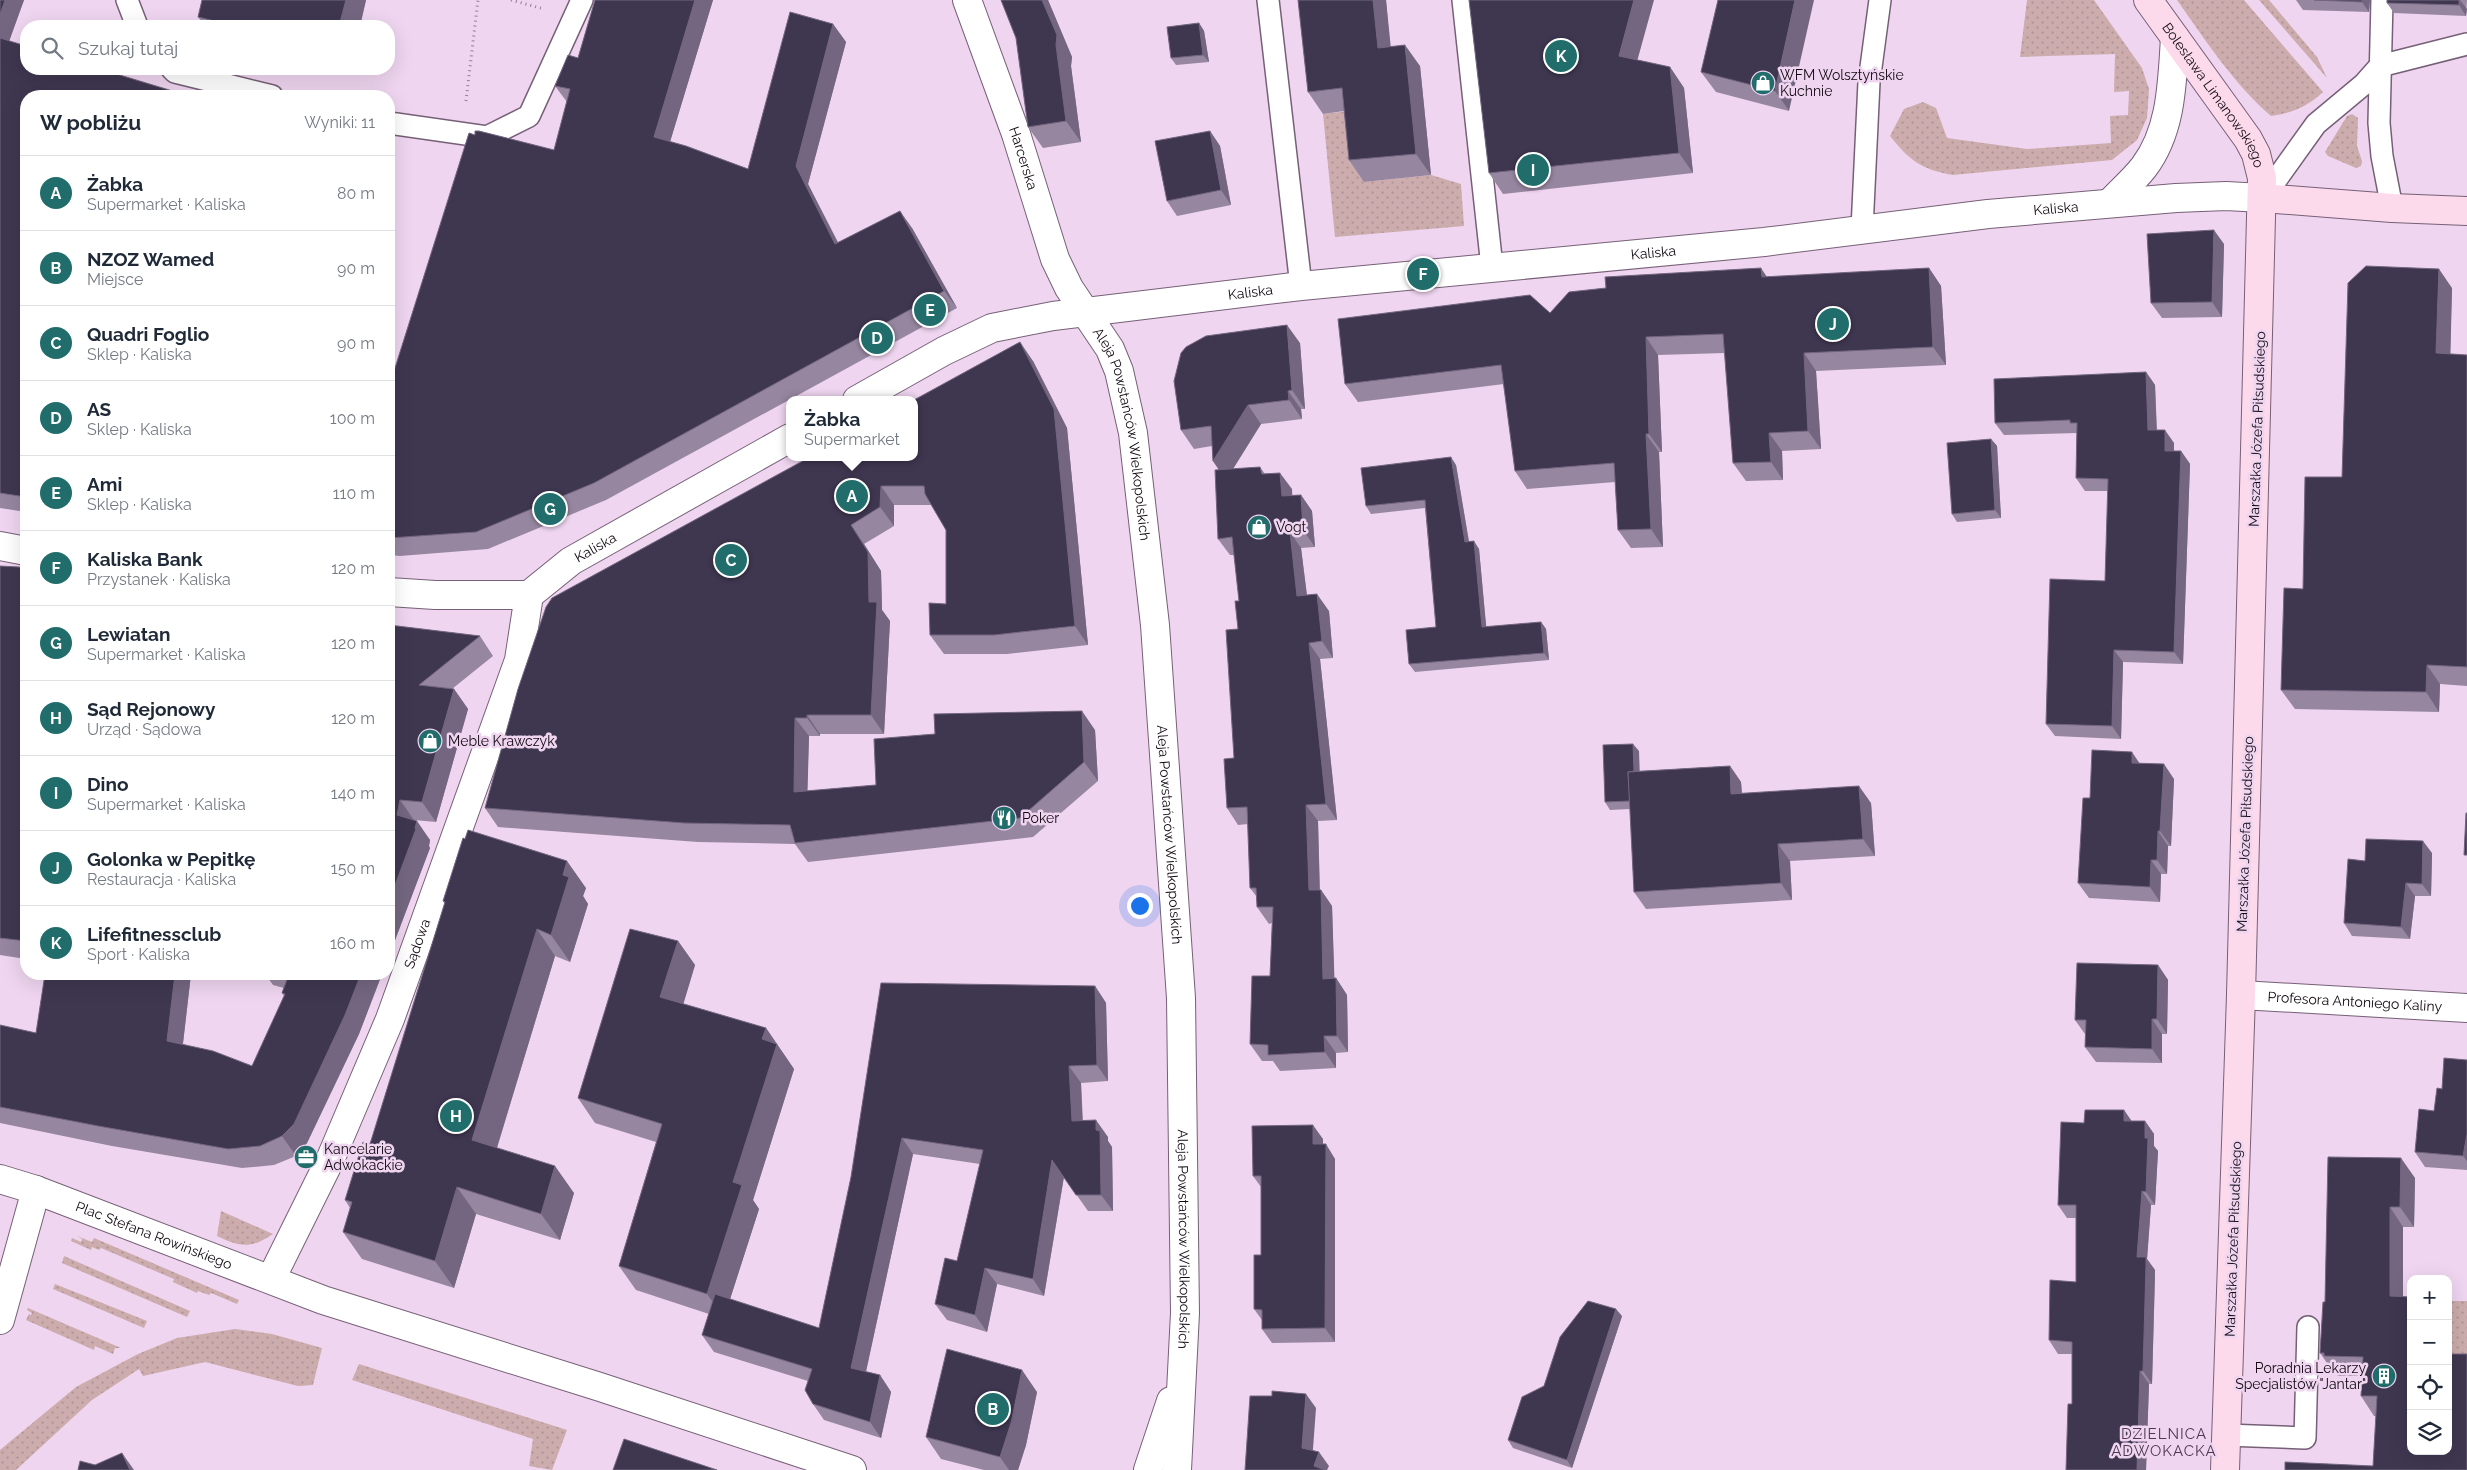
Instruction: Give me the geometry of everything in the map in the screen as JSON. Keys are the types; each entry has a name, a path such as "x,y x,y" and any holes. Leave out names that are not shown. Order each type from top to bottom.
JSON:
{"street":[{"name":"Harcerska","path":"967,0 1016,134 1055,259 1069,288 1086,312"},
{"name":"Bolesława Limanowskiego","path":"2148,0 2252,146 2262,178 2263,198"},
{"path":"2110,203 2144,167 2162,133 2169,108 2175,38"},
{"name":"Kaliska","path":"864,396 944,351 992,328 1018,322 1086,312 1301,286 1764,242 1862,229 2110,203 2203,196 2467,211"},
{"name":"Marszałka Józefa Piłsudskiego","path":"2225,1470 2241,995 2263,198"},
{"name":"Aleja Powstańców Wielkopolskich","path":"1086,312 1110,349 1128,402 1144,509 1155,624 1181,998 1185,1313 1177,1470"},
{"name":"Kaliska","path":"529,594 571,561 786,440"},
{"path":"0,546 20,550"},
{"path":"395,592 529,594"},
{"name":"Sądowa","path":"271,1279 330,1160 390,1019 518,660 529,594"},
{"name":"Profesora Antoniego Kaliny","path":"2241,995 2467,1008"},
{"name":"Plac Stefana Rowińskiego","path":"0,1180 36,1190 356,1312 600,1387 852,1470"},
{"path":"0,1320 36,1190"},
{"name":"Aleja Powstańców Wielkopolskich","path":"1148,1470 1182,1369"}],"lane":[{"path":"127,0 135,20"},
{"path":"395,124 487,137 529,116 582,0"},
{"path":"1268,0 1301,286"},
{"path":"1463,0 1492,267"},
{"path":"1862,229 1869,82 1880,0"},
{"path":"2382,0 2380,131 2392,208"},
{"path":"2263,198 2316,124 2364,84 2380,66 2467,44"},
{"path":"187,75 248,90"},
{"path":"2226,1435 2305,1438 2308,1327"}],"path":[{"path":"463,134 478,0"}],"shaded area":[{"path":"2027,0 2094,0 2142,68 2149,89 2147,118 2137,140 2112,160 1953,175 1924,167 1917,163 1890,136 1904,109 1923,102 1936,108 1947,138 2027,149 2111,143 2110,116 2128,115 2129,91 2114,92 2115,54 2020,57"},
{"path":"2177,0 2244,0 2323,92 2311,102 2299,108 2271,116 2232,76"},
{"path":"2259,0 2269,0 2317,57 2327,78"},
{"path":"1357,110 1364,182 1431,175 1461,184 1464,226 1335,237 1323,114"},
{"path":"2352,114 2358,118 2357,146 2362,161 2361,166 2356,168 2328,156 2325,152 2347,116"},
{"path":"221,1211 273,1234 258,1242 245,1245 225,1240 217,1236"},
{"path":"77,1236 92,1242 94,1238 239,1300 237,1304 211,1293 209,1295 198,1291 197,1293 173,1282 174,1279 101,1248 99,1250 92,1247 91,1250 71,1241 72,1238 81,1242 82,1239"},
{"path":"64,1256 190,1311 187,1317 62,1263"},
{"path":"55,1284 147,1321 144,1328 53,1289"},
{"path":"2452,1301 2467,1301 2467,1370 2452,1369"},
{"path":"28,1308 121,1348 115,1348 113,1354 95,1346 94,1350 26,1320 29,1314 31,1315 32,1313 27,1310"},
{"path":"235,1329 272,1334 322,1348 313,1385 298,1386 205,1362 143,1376 139,1369 92,1400 16,1470 0,1470 0,1450 76,1387 138,1354 177,1338"},
{"path":"359,1364 567,1430 552,1470 529,1466 533,1439 352,1380"}],"building":[{"path":"0,0 5,0 0,15"},
{"path":"202,0 346,0 341,20 210,20 198,17"},
{"path":"595,0 695,0 654,137 686,146 748,169 790,12 833,24 796,166 835,244 900,211 944,291 594,483 476,532 395,538 395,368 469,133 475,135 475,131 479,131 554,150 570,89 555,86 568,55 578,58"},
{"path":"1001,0 1042,0 1057,35 1056,45 1066,121 1028,127 1016,38"},
{"path":"1298,0 1373,0 1378,48 1405,45 1416,154 1349,160 1342,88 1308,92"},
{"path":"1469,0 1634,0 1619,56 1670,67 1679,153 1489,173"},
{"path":"1718,0 1795,0 1775,91 1701,72"},
{"path":"2314,0 2362,0 2362,2"},
{"path":"2387,0 2459,0 2459,5 2387,3"},
{"path":"1199,23 1203,55 1171,58 1167,27"},
{"path":"0,38 20,44 20,75 120,75 169,90 20,90 20,496 0,493"},
{"path":"1210,131 1221,190 1167,201 1155,141"},
{"path":"2214,230 2212,302 2151,303 2147,234"},
{"path":"2366,266 2439,269 2436,353 2467,355 2467,667 2427,665 2426,692 2281,690 2284,588 2303,589 2305,477 2342,477 2348,283"},
{"path":"1761,268 1762,277 1929,268 1933,347 1804,353 1808,431 1769,433 1771,462 1733,463 1723,334 1646,337 1649,434 1646,434 1651,529 1618,530 1614,463 1515,471 1501,365 1345,384 1338,319 1530,295 1550,313 1569,292 1606,288 1605,277"},
{"path":"1287,325 1292,390 1288,391 1289,400 1248,405 1213,461 1211,426 1181,430 1174,381 1181,353 1186,347 1206,336"},
{"path":"1020,342 1054,409 1075,626 994,635 930,635 929,603 946,604 946,530 925,494 924,486 881,486 880,507 851,525 868,552 869,602 877,602 871,715 807,715 807,718 795,718 794,792 876,785 874,739 935,734 934,714 1082,711 1084,762 1020,818 795,843 790,825 684,823 485,808 518,689 546,607 552,598 803,461 918,461 918,398"},
{"path":"2146,372 2148,430 2165,430 2165,451 2181,451 2174,652 2114,650 2112,726 2046,724 2050,579 2105,581 2108,479 2076,478 2077,423 2070,423 2070,420 1995,423 1994,379"},
{"path":"1991,439 1995,510 1952,514 1947,443"},
{"path":"1451,457 1465,542 1474,541 1482,627 1541,622 1544,653 1409,664 1406,630 1436,627 1425,500 1366,506 1361,468"},
{"path":"1260,467 1262,474 1280,473 1282,496 1301,495 1303,530 1290,532 1297,596 1317,594 1322,641 1309,643 1326,804 1306,805 1309,890 1321,890 1323,979 1336,978 1337,1036 1324,1036 1325,1052 1268,1055 1268,1045 1250,1044 1252,976 1270,976 1273,907 1257,907 1256,888 1250,888 1247,807 1227,808 1224,759 1234,758 1226,630 1238,629 1235,601 1239,601 1232,537 1218,539 1215,470"},
{"path":"0,566 20,567 20,940 0,938"},
{"path":"395,626 480,636 419,685 454,689 422,802 400,800 397,815 417,821 416,829 395,885"},
{"path":"1633,744 1634,771 1628,772 1630,801 1605,802 1603,745"},
{"path":"2092,750 2132,752 2132,763 2164,764 2157,860 2151,860 2150,887 2078,883 2083,798 2090,798"},
{"path":"1730,766 1731,794 1859,786 1863,839 1778,844 1781,883 1634,892 1628,772"},
{"path":"2466,813 2467,855 2464,855"},
{"path":"468,830 567,861 563,875 569,877 551,935 537,929 472,1140 555,1166 541,1214 457,1187 435,1261 343,1232 352,1202 345,1200 363,1142 370,1144 445,902 443,901 463,838 465,839"},
{"path":"2366,839 2423,841 2422,884 2406,883 2401,927 2344,923 2348,859 2365,861"},
{"path":"630,929 678,941 660,997 766,1028 762,1039 777,1044 733,1182 742,1185 707,1294 619,1266 662,1124 578,1098"},
{"path":"2077,963 2158,965 2157,1019 2152,1019 2152,1049 2085,1047 2086,1020 2075,1020"},
{"path":"44,980 174,980 167,1041 213,1051 252,1066 285,994 282,993 287,980 359,980 345,1015 294,1124 282,1136 260,1146 228,1149 0,1107 0,1025 36,1033"},
{"path":"881,983 1095,986 1097,1065 1069,1066 1072,1121 1096,1120 1096,1130 1100,1131 1101,1195 1076,1195 1052,1160 1033,1279 985,1268 975,1315 935,1304 945,1258 957,1261 983,1150 902,1138 851,1368 880,1375 870,1422 813,1404 805,1390 812,1369 702,1335 715,1294 819,1328 851,1177"},
{"path":"2444,1058 2467,1060 2467,1134 2463,1156 2415,1152 2419,1109 2434,1111 2437,1088 2442,1089"},
{"path":"2085,1110 2124,1110 2124,1121 2145,1121 2145,1138 2148,1138 2146,1192 2142,1191 2137,1257 2146,1257 2143,1371 2140,1371 2137,1470 2066,1470 2068,1404 2072,1404 2072,1342 2049,1340 2050,1280 2076,1282 2076,1205 2058,1205 2061,1122 2084,1123"},
{"path":"1313,1125 1313,1144 1326,1144 1325,1328 1262,1329 1262,1310 1254,1309 1254,1255 1261,1255 1261,1176 1253,1176 1252,1126"},
{"path":"2328,1157 2401,1158 2400,1207 2390,1207 2390,1296 2407,1297 2407,1455 2452,1455 2452,1354 2467,1354 2467,1470 2285,1470 2285,1462 2373,1466 2377,1396 2361,1396 2363,1357 2324,1356 2324,1353 2320,1353 2323,1302 2325,1302"},
{"path":"1588,1301 1616,1309 1567,1460 1508,1440 1522,1397 1544,1386 1560,1337"},
{"path":"947,1349 1022,1370 1011,1423 1000,1457 926,1437"},
{"path":"1272,1391 1306,1394 1302,1448 1319,1452 1314,1466 1325,1470 1245,1470 1250,1396 1272,1396"},
{"path":"624,1439 717,1470 613,1470"},
{"path":"122,1453 130,1470 78,1470 80,1461 95,1465"}],"place":[{"name":"Lifefitnessclub","path":"1561,56"},
{"name":"WFM Wolsztyńskie Kuchnie","path":"1763,83"},
{"name":"Dino","path":"1533,170"},
{"name":"Kaliska Bank","path":"1423,274"},
{"name":"Ami","path":"930,310"},
{"name":"Golonka w Pepitkę","path":"1833,324"},
{"name":"AS","path":"877,338"},
{"name":"Żabka","path":"852,496"},
{"name":"Lewiatan","path":"550,509"},
{"name":"Vogt","path":"1259,527"},
{"name":"Quadri Foglio","path":"731,560"},
{"name":"Meble Krawczyk","path":"430,741"},
{"name":"Poker","path":"1004,818"},
{"name":"Sąd Rejonowy","path":"456,1116"},
{"name":"Kancelarie Adwokackie","path":"306,1157"},
{"name":"Poradnia Lekarzy Specjalistów \"Jantar\"","path":"2384,1376"},
{"name":"NZOZ Wamed","path":"993,1409"}],"district":[{"name":"DZIELNICA ADWOKACKA","path":"2164,1442"}]}
